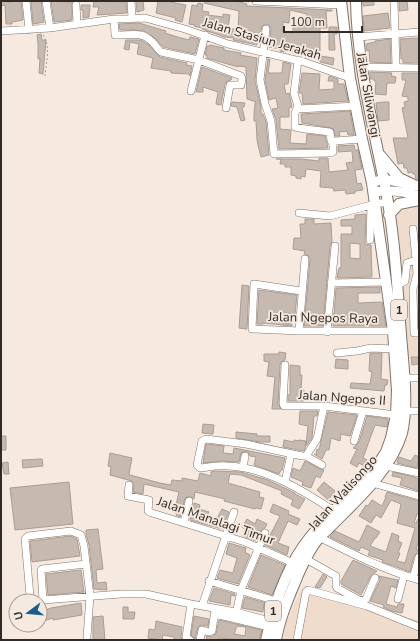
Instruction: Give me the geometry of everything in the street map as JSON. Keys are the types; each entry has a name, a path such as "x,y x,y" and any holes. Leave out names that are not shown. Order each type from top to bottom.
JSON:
{"highway":[{"name":"Jalan Siliwangi","path":"356,1 358,37 362,67 377,152 386,190"},
{"name":"Jalan Siliwangi","path":"341,3 350,78 373,188"},
{"path":"377,152 399,178 416,185"},
{"name":"Jalan Walisongo","path":"276,640 284,607 306,559 319,537 372,483 386,466 399,443 402,430 400,413 402,381 397,332 373,204 373,188"},
{"name":"Jalan Walisongo","path":"386,190 395,253 397,285 397,332 394,349 402,381"},
{"path":"389,215 399,204 419,200"},
{"name":"Jalan Walisongo","path":"266,640 276,601 293,563 310,537 378,464 386,452 400,413"}],"main road":[{"path":"373,188 383,179 397,183 416,185"},
{"path":"373,188 398,191 419,196"}],"street":[{"path":"26,1 29,30"},
{"path":"46,1 46,28"},
{"path":"131,1 132,18"},
{"path":"256,1 341,3"},
{"path":"394,1 396,67"},
{"path":"76,5 77,23"},
{"name":"Jalan Stasiun Jerakah","path":"1,31 29,30 114,19 146,18 205,35 228,44 298,60 350,78"},
{"path":"114,19 116,35 130,34 145,37 151,40 161,52 199,60 241,76 241,85 230,85 226,108"},
{"path":"266,29 260,80 265,104 271,121 273,152 275,155 331,153 333,152 333,144 331,141 330,132 298,128 295,125 298,104 294,93 298,60"},
{"path":"358,37 419,32"},
{"path":"191,91 205,35"},
{"path":"362,67 419,68"},
{"path":"298,109 356,106"},
{"path":"333,144 338,141 362,139"},
{"path":"299,213 330,216 373,204 388,202"},
{"path":"370,240 373,204"},
{"path":"413,229 418,274 413,289 418,333"},
{"path":"327,332 335,246"},
{"path":"299,332 301,291 305,258"},
{"path":"397,285 405,281 407,263 417,260"},
{"path":"331,283 387,282"},
{"name":"Jalan Ngepos Raya","path":"301,291 254,284 252,329 299,332 418,333"},
{"path":"338,354 371,348 394,349"},
{"name":"Jalan Ngepos II","path":"285,365 283,404 285,406 324,406 363,411 400,413 419,410"},
{"path":"402,381 419,378"},
{"path":"306,456 317,439 324,406"},
{"path":"354,441 363,411"},
{"path":"322,465 306,456 246,444 206,439 202,441 197,465 199,468 223,466 243,467 285,482 334,511"},
{"path":"285,482 291,454"},
{"path":"243,467 245,456"},
{"path":"386,466 419,473"},
{"path":"372,483 419,496"},
{"name":"Jalan Manalagi Timur","path":"128,485 128,496 149,500 148,511 260,548 293,563"},
{"path":"184,523 189,501"},
{"path":"202,606 209,581 234,512"},
{"path":"30,593 25,539 27,537 71,531 81,535 83,539 90,596 88,638"},
{"path":"235,615 241,590 260,548 265,533"},
{"path":"319,537 366,560 416,579 419,557"},
{"path":"306,559 336,576 337,588 363,601 366,599 375,578"},
{"path":"43,593 42,569 86,564"},
{"path":"398,599 404,575"},
{"path":"209,581 276,601"},
{"path":"294,586 367,606 419,627"},
{"path":"297,640 307,590"},
{"path":"48,600 121,594 146,594 202,606 215,611 269,624"},
{"path":"190,640 186,638 191,604"},
{"path":"200,640 202,630 209,632 212,631 215,611"}],"path":[{"path":"45,76 48,51 46,39 43,36 46,28"}],"shaded area":[{"path":"413,204 419,204 419,356 407,357 396,226 397,215 403,209"},
{"path":"303,585 385,613 419,620 419,640 283,640 286,623"}],"building":[{"path":"1,1 21,1 23,20 12,22 12,24 6,24 5,5 1,6"},
{"path":"31,1 41,1 44,22 33,24"},
{"path":"51,1 72,2 72,20 54,22"},
{"path":"94,1 126,2 127,13 97,15 99,7 93,7"},
{"path":"136,1 143,1 144,10 137,12"},
{"path":"158,1 170,1 186,5 182,22 175,20 176,18 156,13"},
{"path":"205,1 236,1 247,4 246,6 332,11 326,11 327,28 320,28 320,51 284,52 280,51 280,49 269,47 271,29 267,24 262,26 260,35 257,35 257,45 233,40 234,38 224,37 189,24 192,5 197,6 198,3 203,4 202,11 209,12 208,15 223,17 223,14 230,15 228,28 238,30 239,11 204,3","holes":["290,10 307,14 307,25 293,24 293,33 283,32 283,22 289,23"]},
{"path":"363,1 374,1 374,5 363,6"},
{"path":"399,1 407,1 408,10 399,11"},
{"path":"81,5 90,5 89,17 83,18 83,10 81,10"},
{"path":"388,13 390,28 364,31 363,16"},
{"path":"139,23 166,31 165,33 181,38 189,40 190,37 199,39 195,54 163,47 155,38 144,31 120,30 119,24"},
{"path":"329,27 337,27 337,34 334,34 335,50 329,50"},
{"path":"41,34 42,40 46,40 43,74 39,73 40,58 38,59 37,35"},
{"path":"419,38 419,63 403,63 403,59 401,59 400,39"},
{"path":"390,39 391,63 370,62 369,50 367,51 366,44"},
{"path":"126,40 141,40 149,45 160,57 187,63 186,65 192,66 190,76 189,74 171,73 171,71 151,68 153,58 137,54 139,44 130,42 129,50 124,49"},
{"path":"210,45 224,48 224,50 241,53 240,55 257,58 255,81 261,107 261,114 263,114 266,122 269,155 261,157 257,140 256,121 254,121 256,102 247,99 246,67 238,67 207,58 207,55 205,55 207,46"},
{"path":"320,56 334,58 333,65 320,62"},
{"path":"268,59 270,59 268,73 282,73 283,62 291,64 288,84 284,84 286,94 289,93 292,107 289,108 289,117 280,117 280,129 291,130 290,143 306,144 307,134 325,136 328,148 279,149 276,120 272,109 278,108 276,98 269,100 265,80"},
{"path":"202,67 232,78 225,84 221,105 216,104 218,92 203,87 203,92 196,92"},
{"path":"370,72 392,73 391,76 396,77 395,83 387,83 386,95 375,94 376,81 374,81 374,79 370,79"},
{"path":"302,73 320,74 319,90 334,89 334,81 328,81 329,76 338,79 338,84 344,84 348,101 303,104 302,93 299,93"},
{"path":"402,73 419,73 419,180 416,179 415,174 412,172 408,173 407,168 404,168 403,163 398,164 393,138 408,138 402,108 405,107 404,102 408,101 408,97 402,96 406,80 402,80"},
{"path":"232,102 245,103 244,107 242,107 245,120 241,121 237,107 231,106"},
{"path":"389,102 389,120 378,121 376,103"},
{"path":"350,111 354,135 348,135 347,131 339,132 340,136 335,136 332,128 302,123 301,114"},
{"path":"354,145 355,150 358,150 362,169 355,170 357,184 361,183 363,190 346,194 345,190 334,191 333,188 320,187 321,171 306,169 305,177 301,176 301,179 296,178 296,176 291,175 291,167 285,167 285,164 280,164 281,159 319,161 319,158 328,158 329,172 348,170 346,163 353,162 352,151 338,152 338,146"},
{"path":"366,214 365,244 371,245 372,277 337,278 339,268 341,268 341,234 352,234 352,226 341,226 341,220 355,219 355,215","holes":["350,243 360,244 360,259 350,258"]},
{"path":"305,219 314,219 314,224 331,223 332,243 330,246 323,326 304,326 310,259 309,256 304,254 305,251 293,249 294,238 301,238 300,224 305,224"},
{"path":"242,285 249,286 247,329 239,328"},
{"path":"380,287 380,293 358,293 358,303 382,302 386,326 333,326 336,288"},
{"path":"259,290 297,295 295,314 285,313 282,316 282,323 292,324 292,326 263,323 257,324"},
{"path":"279,352 286,353 285,360 281,362 280,365 278,404 281,409 272,409 275,377 267,376 269,362 264,361 264,354 279,354"},
{"path":"370,353 382,353 381,379 388,380 384,391 350,388 351,383 370,384 372,372 369,371"},
{"path":"411,357 419,357 419,364 412,365"},
{"path":"336,359 348,360 348,369 335,368"},
{"path":"290,365 300,366 300,375 302,375 301,390 304,390 304,401 288,401 288,395 290,395"},
{"path":"300,411 318,411 317,416 314,416 312,438 306,446 308,426 299,424"},
{"path":"328,412 357,415 350,436 341,434 340,441 331,438 329,450 326,450 322,459 314,454 316,455 317,449 319,450"},
{"path":"367,416 388,419 387,427 375,425 363,458 367,460 364,466 359,463 357,467 350,463 357,449 353,448 359,442"},
{"path":"203,424 214,425 213,434 202,433"},
{"path":"236,432 257,434 257,436 270,436 270,442 236,438"},
{"path":"1,436 6,436 6,450 1,450"},
{"path":"284,440 294,442 294,440 306,441 305,449 304,451 283,447"},
{"path":"206,444 224,446 223,453 233,454 234,448 285,458 282,470 279,474 254,465 256,457 250,456 246,451 241,453 239,462 221,461 203,463"},
{"path":"110,453 132,458 130,475 160,483 171,485 172,480 182,481 182,478 198,481 200,473 211,476 211,472 215,471 241,472 268,480 305,499 299,509 291,505 293,500 281,494 282,491 241,475 230,474 228,483 260,492 259,497 264,498 261,509 255,509 224,501 225,499 195,492 194,499 190,496 185,498 180,517 176,515 178,505 176,505 179,492 144,484 143,494 133,492 134,485 132,481 110,475 111,467 108,466"},
{"path":"415,455 419,457 417,468 397,463 399,457 411,461"},
{"path":"42,459 43,466 23,468 22,460"},
{"path":"305,461 324,470 320,478 316,476 311,488 302,485 303,482 291,477 293,468 300,471"},
{"path":"8,462 9,474 4,474 2,463"},
{"path":"393,472 419,479 419,491 400,485 402,478 392,476"},
{"path":"69,482 73,524 15,530 10,488"},
{"path":"324,482 335,491 328,500 317,490"},
{"path":"387,492 419,501 419,514 417,514 414,523 416,523 419,519 419,540 416,549 419,550 414,556 410,572 382,562 383,560 368,555 370,551 361,547 359,551 330,537 335,531 359,542 367,525 380,532 370,546 386,552 392,533 399,536 398,541 402,543 397,561 405,563 415,528 397,523 401,504 391,500 381,518 376,515 371,523 359,516 366,505 368,506 372,500 382,506"},
{"path":"194,503 200,505 199,509 209,512 207,516 216,520 222,509 229,512 222,529 190,520"},
{"path":"273,504 289,511 288,514 300,519 297,525 288,521 278,543 289,547 287,555 265,545 280,516 270,512"},
{"path":"247,519 255,524 257,519 267,524 261,531 256,541 243,536 245,529 242,527"},
{"path":"98,529 103,569 96,570 97,583 106,582 107,590 94,589 89,545 86,535 86,530"},
{"path":"71,536 77,539 80,556 32,562 30,541"},
{"path":"229,543 246,548 245,552 250,555 238,584 217,578 220,570 233,573 237,558 226,554"},
{"path":"261,555 285,565 272,595 248,587"},
{"path":"353,560 377,571 371,576 361,595 341,584 341,581"},
{"path":"81,570 84,592 48,595 46,574"},
{"path":"323,574 327,577 320,588 315,587"},
{"path":"379,576 398,580 396,588 391,586 386,604 397,607 398,604 404,604 402,613 392,611 383,607 384,605 370,601 380,580"},
{"path":"214,588 235,594 235,596 231,595 230,605 209,601"},
{"path":"245,597 266,603 264,604 263,612 242,608"},
{"path":"81,603 82,615 48,620 48,609"},
{"path":"123,607 128,607 128,612 135,612 134,619 123,619"},
{"path":"103,616 105,640 93,640 93,617"},
{"path":"194,616 209,619 208,626 201,625 198,627 195,639 191,635"},
{"path":"219,620 262,630 259,640 219,638 219,640 207,640 206,636 211,637 216,634","holes":["237,626 246,627 245,636 234,634"]},
{"path":"156,621 182,627 182,640 163,635 162,640 148,638 149,629 155,630"}]}
